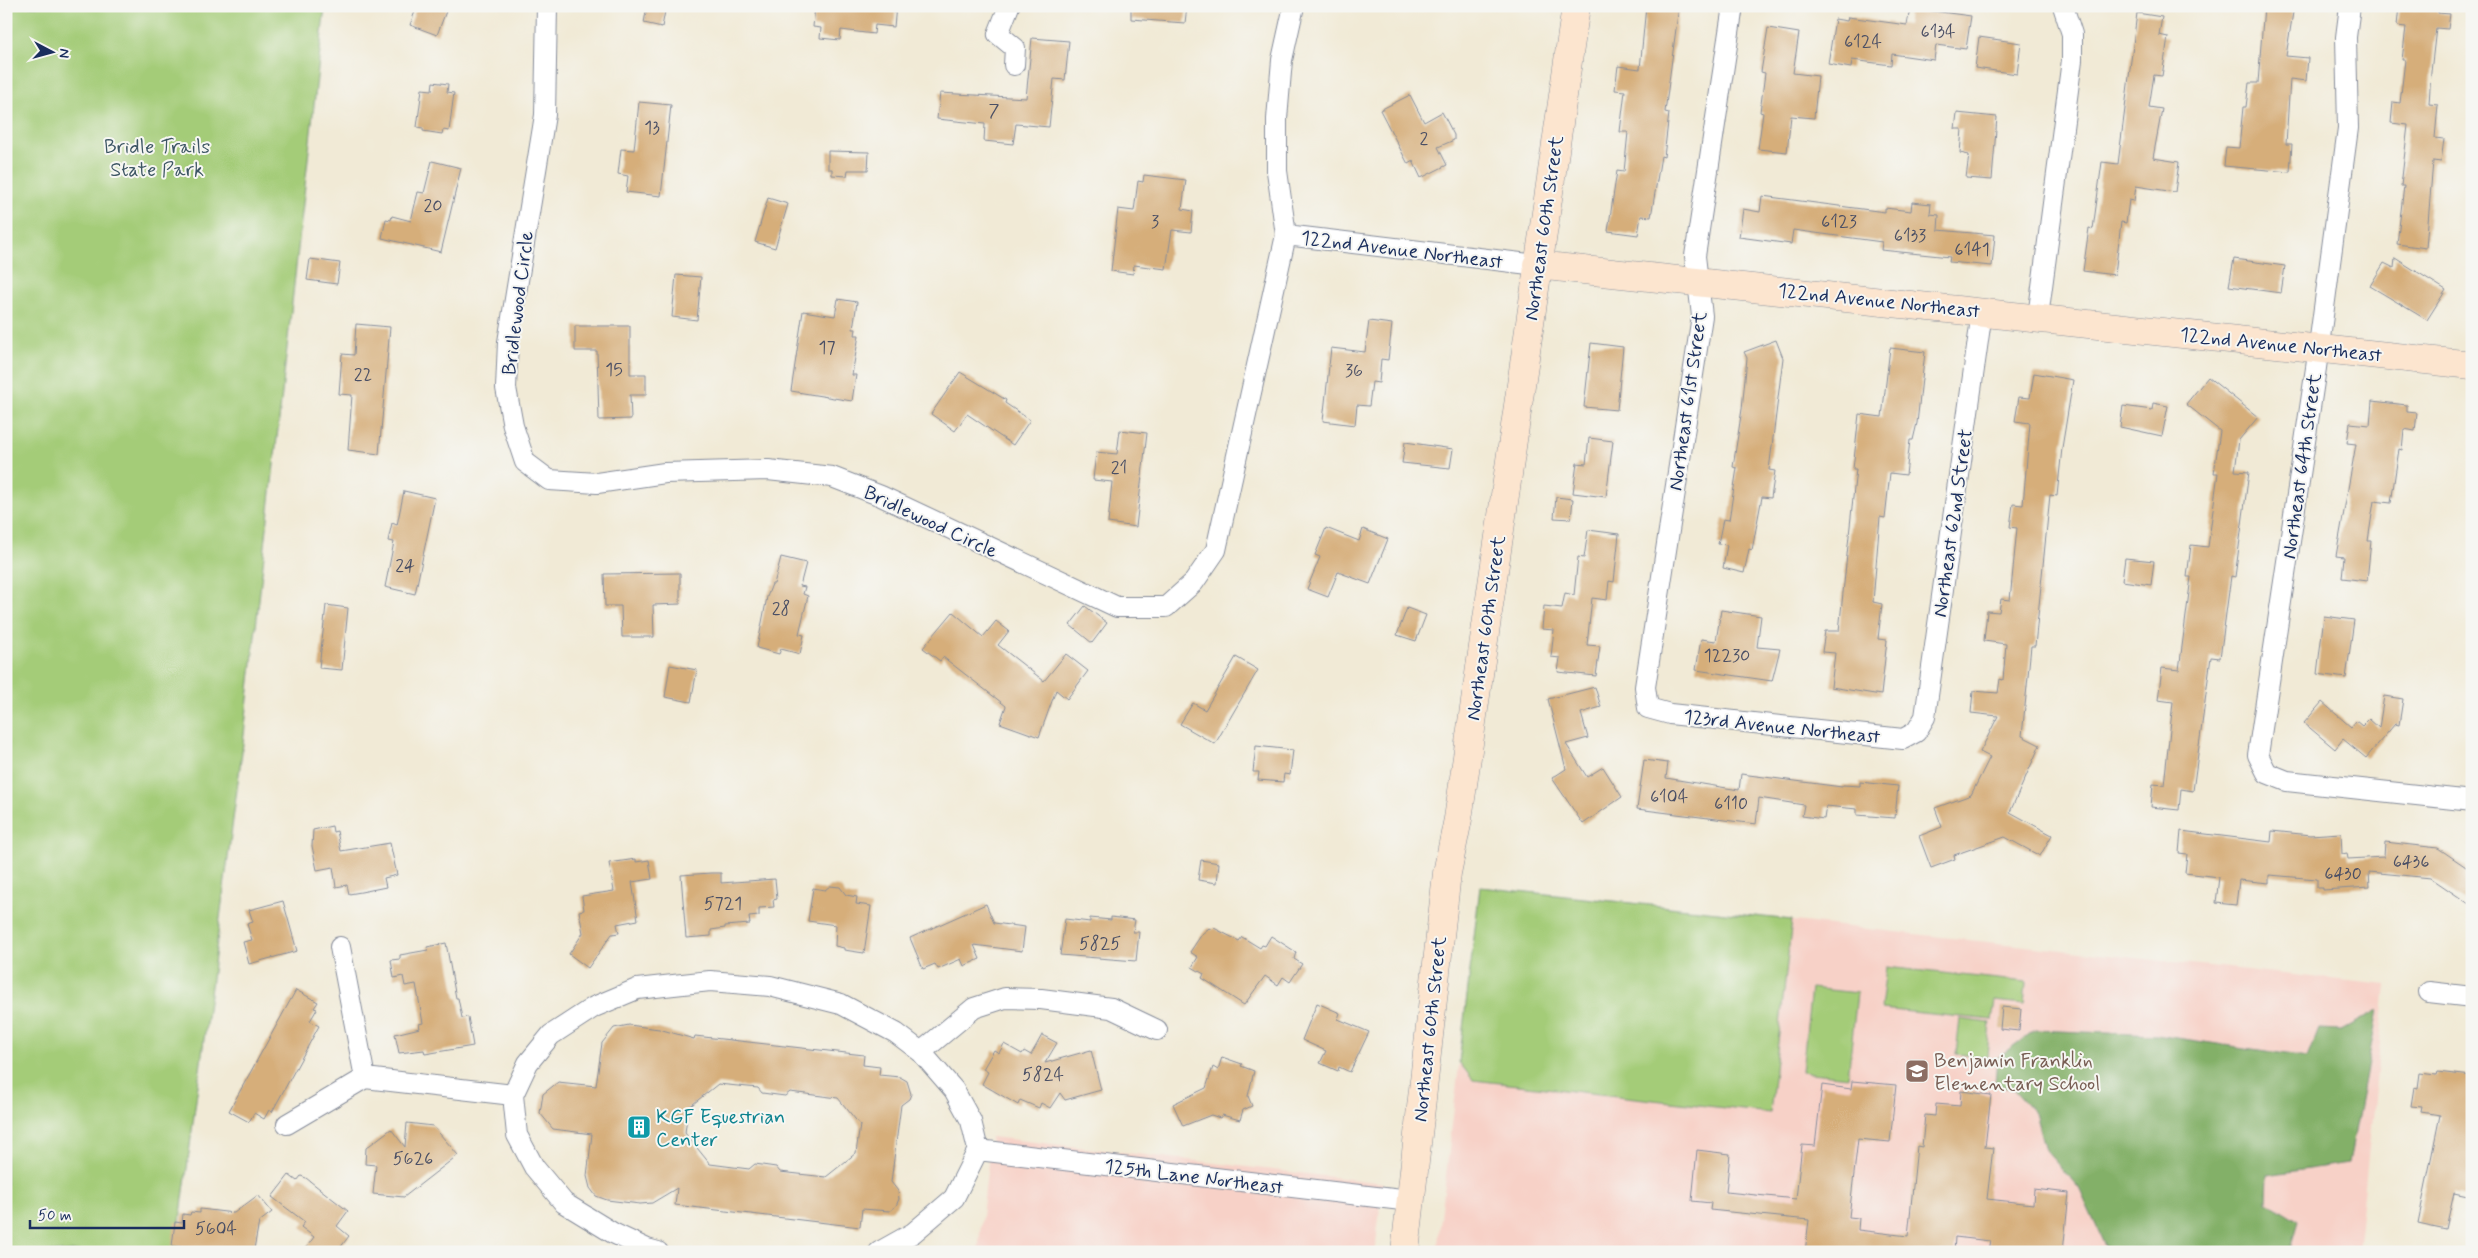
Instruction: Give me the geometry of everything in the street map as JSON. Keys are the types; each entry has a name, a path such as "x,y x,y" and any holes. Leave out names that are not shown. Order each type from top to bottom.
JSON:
{"street":[{"name":"Bridlewood Circle","path":"547,6 545,115 508,342 506,388 513,426 525,462 550,480 597,483 665,474 768,470 832,477 881,496 1117,607 1166,607 1194,582 1216,550 1286,235 1277,171 1277,119 1282,60 1294,6"},
{"path":"1009,6 998,34 1015,48 1014,65"},
{"name":"Northeast 60th Street","path":"1404,1252 1446,880 1458,819 1537,264 1576,6"},
{"name":"Northeast 61st Street","path":"1648,708 1645,687 1702,316 1695,256 1733,6"},
{"path":"2038,318 2072,60 2072,34 2063,6"},
{"name":"Northeast 64th Street","path":"2350,6 2346,38 2348,128 2318,348 2258,755 2268,773 2287,781 2472,801"},
{"name":"122nd Avenue Northeast","path":"1286,235 2472,365"},
{"name":"Northeast 62nd Street","path":"1916,732 1925,717 1982,312"},
{"name":"123rd Avenue Northeast","path":"1648,708 1670,714 1903,738 1916,732"},
{"path":"340,947 365,1078"},
{"path":"658,1252 647,1249 614,1233 564,1203 534,1167 517,1135 513,1095 528,1063 551,1034 594,1007 637,989 710,981 770,986 841,1004 896,1034 921,1052 954,1090 971,1121 978,1150 954,1198 913,1233 879,1252"},
{"path":"2429,992 2472,997"},
{"path":"921,1052 974,1008 1005,998 1041,999 1111,1008 1157,1030"},
{"path":"287,1124 365,1078 513,1095"},
{"name":"125th Lane Northeast","path":"978,1150 1410,1201"}],"shaded area":[{"name":"Benjamin Franklin Elementary School","path":"1480,887 2386,985 2358,1252 1437,1252"},
{"path":"991,1137 1383,1183 1375,1252 978,1252"}],"green space":[{"name":"Bridle Trails State Park","path":"6,6 325,6 243,744 176,1252 6,1252"},
{"path":"1480,887 1792,920 1770,1113 1473,1080 1459,1062"},
{"path":"1886,967 2026,982 2024,1004 1995,1001 1992,1020 1881,1009"},
{"path":"1811,988 1857,993 1848,1077 1802,1072"},
{"path":"2378,1010 2349,1163 2268,1175 2267,1201 2299,1221 2290,1252 2108,1252 2079,1188 2045,1150 2035,1113 2015,1091 1995,1084 1997,1058 2035,1030 2156,1035 2307,1057 2318,1029 2341,1030"},
{"path":"1960,1019 1990,1023 1987,1057 1956,1054"}],"building":[{"path":"417,6 448,6 437,35 410,25"},
{"path":"647,6 666,6 662,27 644,23"},
{"path":"815,6 896,6 894,27 875,25 874,34 841,30 840,40 820,38 821,28 813,27"},
{"path":"1131,6 1187,6 1185,23 1131,19"},
{"path":"1646,6 1679,6 1665,112 1669,113 1664,157 1661,156 1651,217 1641,216 1638,235 1608,231 1617,171 1624,172 1628,132 1620,132 1625,91 1615,90 1618,66 1640,69"},
{"path":"2264,6 2294,6 2286,56 2308,58 2306,81 2290,79 2286,144 2292,144 2290,172 2224,166 2226,147 2239,148 2243,107 2246,107 2249,83 2258,83"},
{"path":"2399,6 2439,6 2438,13 2450,14 2448,29 2436,28 2431,72 2429,104 2438,105 2435,138 2444,139 2441,162 2433,161 2426,248 2397,244 2404,186 2401,186 2408,125 2391,123 2393,102 2400,103 2405,60 2402,60 2406,27 2397,26"},
{"path":"1910,8 1971,16 1966,49 1936,45 1934,60 1892,54 1891,65 1852,60 1851,68 1828,64 1835,19 1847,21 1848,17 1907,25"},
{"path":"2137,13 2162,17 2159,35 2168,37 2162,76 2154,75 2149,107 2162,109 2153,158 2179,162 2175,192 2136,186 2134,201 2129,200 2126,223 2121,222 2115,275 2083,271 2089,228 2093,229 2102,162 2118,164"},
{"path":"1768,28 1799,33 1793,73 1818,76 1814,118 1791,116 1787,152 1758,149 1763,113 1760,112 1765,73 1761,72"},
{"path":"1979,37 2021,43 2017,74 1975,68"},
{"path":"1032,38 1069,41 1065,80 1054,79 1049,127 1016,124 1013,144 984,141 985,124 937,119 940,93 1026,98"},
{"path":"433,82 448,84 447,92 454,93 449,131 443,130 442,134 423,131 423,128 417,127 422,89 432,90"},
{"path":"1410,95 1424,122 1442,112 1454,135 1454,140 1438,147 1447,165 1421,178 1413,161 1408,164 1380,110"},
{"path":"639,102 671,105 661,196 626,192 628,176 618,174 621,149 634,150"},
{"path":"1957,113 1997,117 1992,180 1966,178 1969,155 1960,153 1962,129 1955,129"},
{"path":"828,151 869,152 868,170 848,170 847,176 832,175 832,169 828,169"},
{"path":"432,161 461,168 441,252 382,238 386,219 391,220 392,216 411,221 418,192 424,193"},
{"path":"1144,175 1186,180 1182,209 1193,211 1191,232 1172,230 1166,269 1134,265 1133,274 1111,271 1118,209 1134,211 1138,181 1143,182"},
{"path":"1762,196 1885,212 1885,208 1911,211 1912,202 1931,204 1930,214 1939,215 1938,230 1995,235 1992,266 1949,262 1950,257 1881,250 1882,242 1793,230 1791,244 1739,237 1743,209 1760,212"},
{"path":"768,198 788,204 775,248 755,242"},
{"path":"2395,258 2446,290 2427,320 2370,286 2384,263 2394,268"},
{"path":"310,259 340,263 337,284 307,280"},
{"path":"2234,259 2285,266 2281,293 2229,286"},
{"path":"676,275 701,277 697,320 672,317"},
{"path":"838,299 857,302 853,329 856,329 855,335 859,335 852,375 856,375 852,401 791,391 803,311 835,316"},
{"path":"1369,321 1392,324 1388,360 1381,359 1379,383 1372,382 1369,406 1357,405 1355,425 1323,421 1331,348 1365,352"},
{"path":"356,324 390,327 379,454 348,450 352,395 339,394 342,354 354,355"},
{"path":"575,326 630,326 630,374 646,374 646,395 630,395 631,419 599,420 597,351 575,351"},
{"path":"1776,340 1783,358 1769,470 1775,471 1771,498 1762,497 1752,550 1749,549 1744,573 1723,568 1727,545 1718,544 1723,519 1729,520 1737,468 1733,467 1742,409 1747,358 1744,352"},
{"path":"1591,343 1623,347 1617,410 1584,407"},
{"path":"1890,348 1925,352 1917,423 1913,440 1910,440 1906,475 1890,473 1885,518 1880,517 1873,602 1882,604 1878,639 1887,640 1881,695 1831,687 1835,653 1822,652 1825,631 1839,631 1856,469 1853,469 1859,414 1882,417"},
{"path":"960,372 1006,400 1005,403 1030,420 1013,445 967,414 955,431 931,414"},
{"path":"2034,373 2073,380 2062,448 2057,496 2050,495 2035,646 2031,646 2022,736 2040,745 2010,812 2052,835 2040,856 2005,837 1954,855 1955,859 1931,868 1919,836 1942,827 1935,808 1971,795 1990,757 1980,752 1998,716 1971,713 1973,691 1998,693 2000,679 2003,680 2006,644 1984,641 1987,611 1999,612 2001,599 2010,600 2017,528 2010,527 2013,504 2023,505 2030,423 2015,421 2019,397 2030,398"},
{"path":"2208,377 2258,417 2239,440 2235,471 2249,472 2235,577 2231,576 2220,658 2211,657 2193,791 2181,789 2179,810 2151,807 2153,784 2164,785 2173,702 2158,700 2162,668 2179,670 2191,577 2187,577 2191,545 2208,547 2218,473 2214,473 2220,431 2186,404"},
{"path":"2372,401 2407,405 2407,412 2417,413 2415,431 2404,429 2402,450 2399,449 2391,503 2374,501 2368,541 2371,541 2367,581 2342,578 2344,557 2336,556 2356,444 2347,443 2350,423 2370,425"},
{"path":"2153,403 2168,406 2162,436 2120,427 2123,406 2152,410"},
{"path":"1120,430 1147,433 1136,527 1108,523 1112,482 1093,480 1096,452 1117,454"},
{"path":"1589,438 1613,441 1606,497 1573,493 1577,463 1586,464"},
{"path":"1405,442 1453,449 1450,468 1402,463"},
{"path":"404,491 435,498 415,594 385,587 394,542 388,541 392,523 397,525"},
{"path":"1556,497 1573,499 1571,519 1554,518"},
{"path":"1326,528 1359,541 1363,529 1388,539 1370,584 1338,572 1328,597 1307,589 1320,557 1315,555"},
{"path":"1588,530 1619,534 1614,582 1609,581 1607,600 1592,598 1587,645 1600,646 1596,676 1558,672 1560,658 1551,657 1554,630 1542,629 1544,606 1562,608 1565,593 1574,595 1578,557 1584,558"},
{"path":"781,557 806,563 800,586 805,587 803,594 808,596 799,634 804,635 800,654 781,649 779,654 757,648 767,597 772,584 774,584"},
{"path":"2125,558 2154,561 2151,585 2122,581"},
{"path":"680,573 680,604 653,605 654,637 622,637 621,606 605,606 604,574"},
{"path":"326,605 348,608 342,670 319,668"},
{"path":"1085,606 1107,623 1092,643 1070,625"},
{"path":"1407,608 1426,615 1416,641 1397,635"},
{"path":"1721,610 1761,616 1757,647 1780,649 1772,681 1696,670 1701,639 1716,641"},
{"path":"953,612 983,637 996,621 1009,631 998,645 1044,681 1066,654 1088,671 1067,699 1056,690 1039,737 1000,723 1006,706 943,657 940,661 923,648"},
{"path":"2324,616 2354,620 2346,678 2317,674"},
{"path":"1236,657 1258,670 1215,744 1180,724 1193,703 1205,710"},
{"path":"670,665 697,670 691,702 665,697"},
{"path":"1595,687 1601,707 1581,713 1588,738 1566,744 1587,777 1603,767 1622,797 1583,824 1552,778 1566,769 1548,699"},
{"path":"2384,696 2403,699 2399,725 2395,724 2366,758 2343,739 2335,749 2304,723 2322,702 2351,727 2356,721 2362,726 2369,719 2379,728"},
{"path":"1256,746 1293,750 1290,775 1284,774 1283,782 1258,780 1259,772 1253,772"},
{"path":"1644,760 1668,763 1666,778 1739,790 1741,774 1842,787 1843,785 1860,786 1860,782 1898,786 1895,818 1857,815 1857,809 1826,806 1824,819 1802,816 1804,805 1759,798 1756,824 1637,809"},
{"path":"332,826 333,832 337,831 341,851 390,843 397,875 384,878 386,887 349,894 347,885 336,887 333,867 317,870 312,846 313,830"},
{"path":"2181,831 2271,842 2272,831 2310,835 2341,833 2342,854 2347,853 2348,859 2384,857 2385,842 2438,848 2472,871 2472,906 2431,878 2369,872 2370,887 2323,890 2323,888 2317,888 2317,879 2269,875 2269,883 2239,880 2236,905 2216,903 2219,877 2185,873 2187,854 2179,853"},
{"path":"636,859 636,862 649,860 652,879 632,882 638,920 617,924 619,933 612,934 588,968 569,954 583,933 579,911 584,910 582,896 614,891 609,863"},
{"path":"1201,860 1219,863 1217,883 1198,880"},
{"path":"721,873 721,883 775,879 777,899 773,900 774,907 759,908 759,916 749,917 750,924 725,926 725,928 711,930 711,936 686,938 681,875"},
{"path":"830,886 840,887 846,895 857,897 856,904 871,906 864,953 844,950 844,948 835,946 836,925 808,921 813,888 825,890"},
{"path":"283,901 297,951 249,964 243,942 252,940 247,924 253,922 249,910"},
{"path":"986,904 994,923 1025,927 1022,951 974,945 980,959 964,966 961,959 938,969 935,964 923,969 910,938"},
{"path":"1111,917 1135,920 1133,932 1139,932 1136,961 1060,955 1065,919 1090,922 1090,918 1111,920"},
{"path":"1209,928 1212,930 1214,928 1239,941 1242,937 1260,948 1262,945 1265,946 1271,936 1296,952 1294,959 1302,964 1290,982 1283,977 1278,985 1265,976 1244,1005 1202,978 1204,974 1192,967 1198,957 1190,952 1202,934"},
{"path":"446,943 456,998 458,998 462,1018 468,1017 473,1046 425,1054 424,1050 399,1053 395,1034 420,1028 419,1024 423,1023 416,984 405,986 403,976 394,978 391,960 400,959 400,955 428,950 427,947"},
{"path":"296,990 318,1002 314,1008 317,1009 310,1021 319,1026 272,1112 269,1110 264,1119 254,1113 249,1122 229,1111"},
{"path":"1317,1003 1340,1013 1338,1019 1369,1032 1350,1072 1339,1067 1338,1071 1320,1063 1326,1051 1302,1040"},
{"path":"2002,1007 2021,1009 2019,1031 2000,1029"},
{"name":"KGF Equestrian Center","path":"629,1025 659,1029 694,1039 695,1036 864,1055 863,1065 880,1067 879,1075 900,1077 907,1081 911,1094 909,1099 901,1105 891,1182 898,1191 899,1199 896,1206 890,1211 862,1209 860,1227 675,1205 677,1188 652,1203 640,1204 607,1200 596,1196 590,1188 587,1176 592,1134 553,1129 540,1113 543,1094 558,1082 596,1086 602,1043 614,1028","holes":["718,1084 758,1088 762,1093 785,1096 790,1092 838,1098 860,1125 856,1153 826,1177 780,1172 776,1167 755,1164 749,1169 710,1164 685,1133 688,1108"]},
{"path":"1042,1035 1057,1043 1045,1063 1091,1050 1101,1090 1065,1100 1060,1093 1050,1108 1041,1103 1039,1108 1020,1100 1018,1105 982,1084 988,1072 983,1069 994,1050 999,1053 1004,1044 1022,1054 1024,1051 1031,1055"},
{"path":"1222,1057 1242,1064 1241,1066 1254,1071 1248,1096 1252,1106 1243,1110 1240,1120 1222,1115 1220,1118 1211,1115 1183,1126 1173,1104 1206,1088 1213,1067 1218,1070"},
{"path":"2437,1072 2472,1076 2472,1197 2454,1193 2446,1229 2418,1223 2440,1115 2421,1112 2422,1107 2411,1106 2414,1087 2418,1088 2420,1073 2436,1075"},
{"path":"1852,1081 1896,1085 1890,1142 1858,1139 1849,1217 1859,1218 1858,1230 1908,1236 1917,1146 1922,1147 1925,1115 1935,1116 1936,1104 1960,1106 1961,1091 1991,1095 1985,1147 1993,1148 1987,1199 2033,1204 2034,1189 2069,1193 2063,1252 1988,1252 1990,1241 1955,1237 1954,1252 1805,1252 1809,1220 1710,1210 1711,1203 1692,1201 1697,1150 1730,1154 1726,1192 1796,1199 1802,1145 1815,1146 1822,1085 1851,1089"},
{"path":"407,1123 433,1126 458,1155 404,1197 373,1194 376,1165 365,1164 366,1148 391,1129 405,1147"},
{"path":"289,1175 297,1181 301,1176 306,1178 348,1211 337,1226 349,1236 337,1252 303,1252 314,1237 301,1227 305,1222 272,1197"},
{"path":"258,1195 272,1212 259,1222 254,1249 247,1248 247,1252 181,1252 181,1247 172,1246 175,1222 182,1223 183,1214 190,1215 191,1212 200,1213 200,1209 234,1213"}],"place":[{"name":"Benjamin Franklin Elementary School","path":"1917,1071"},
{"name":"KGF Equestrian Center","path":"639,1127"}]}
